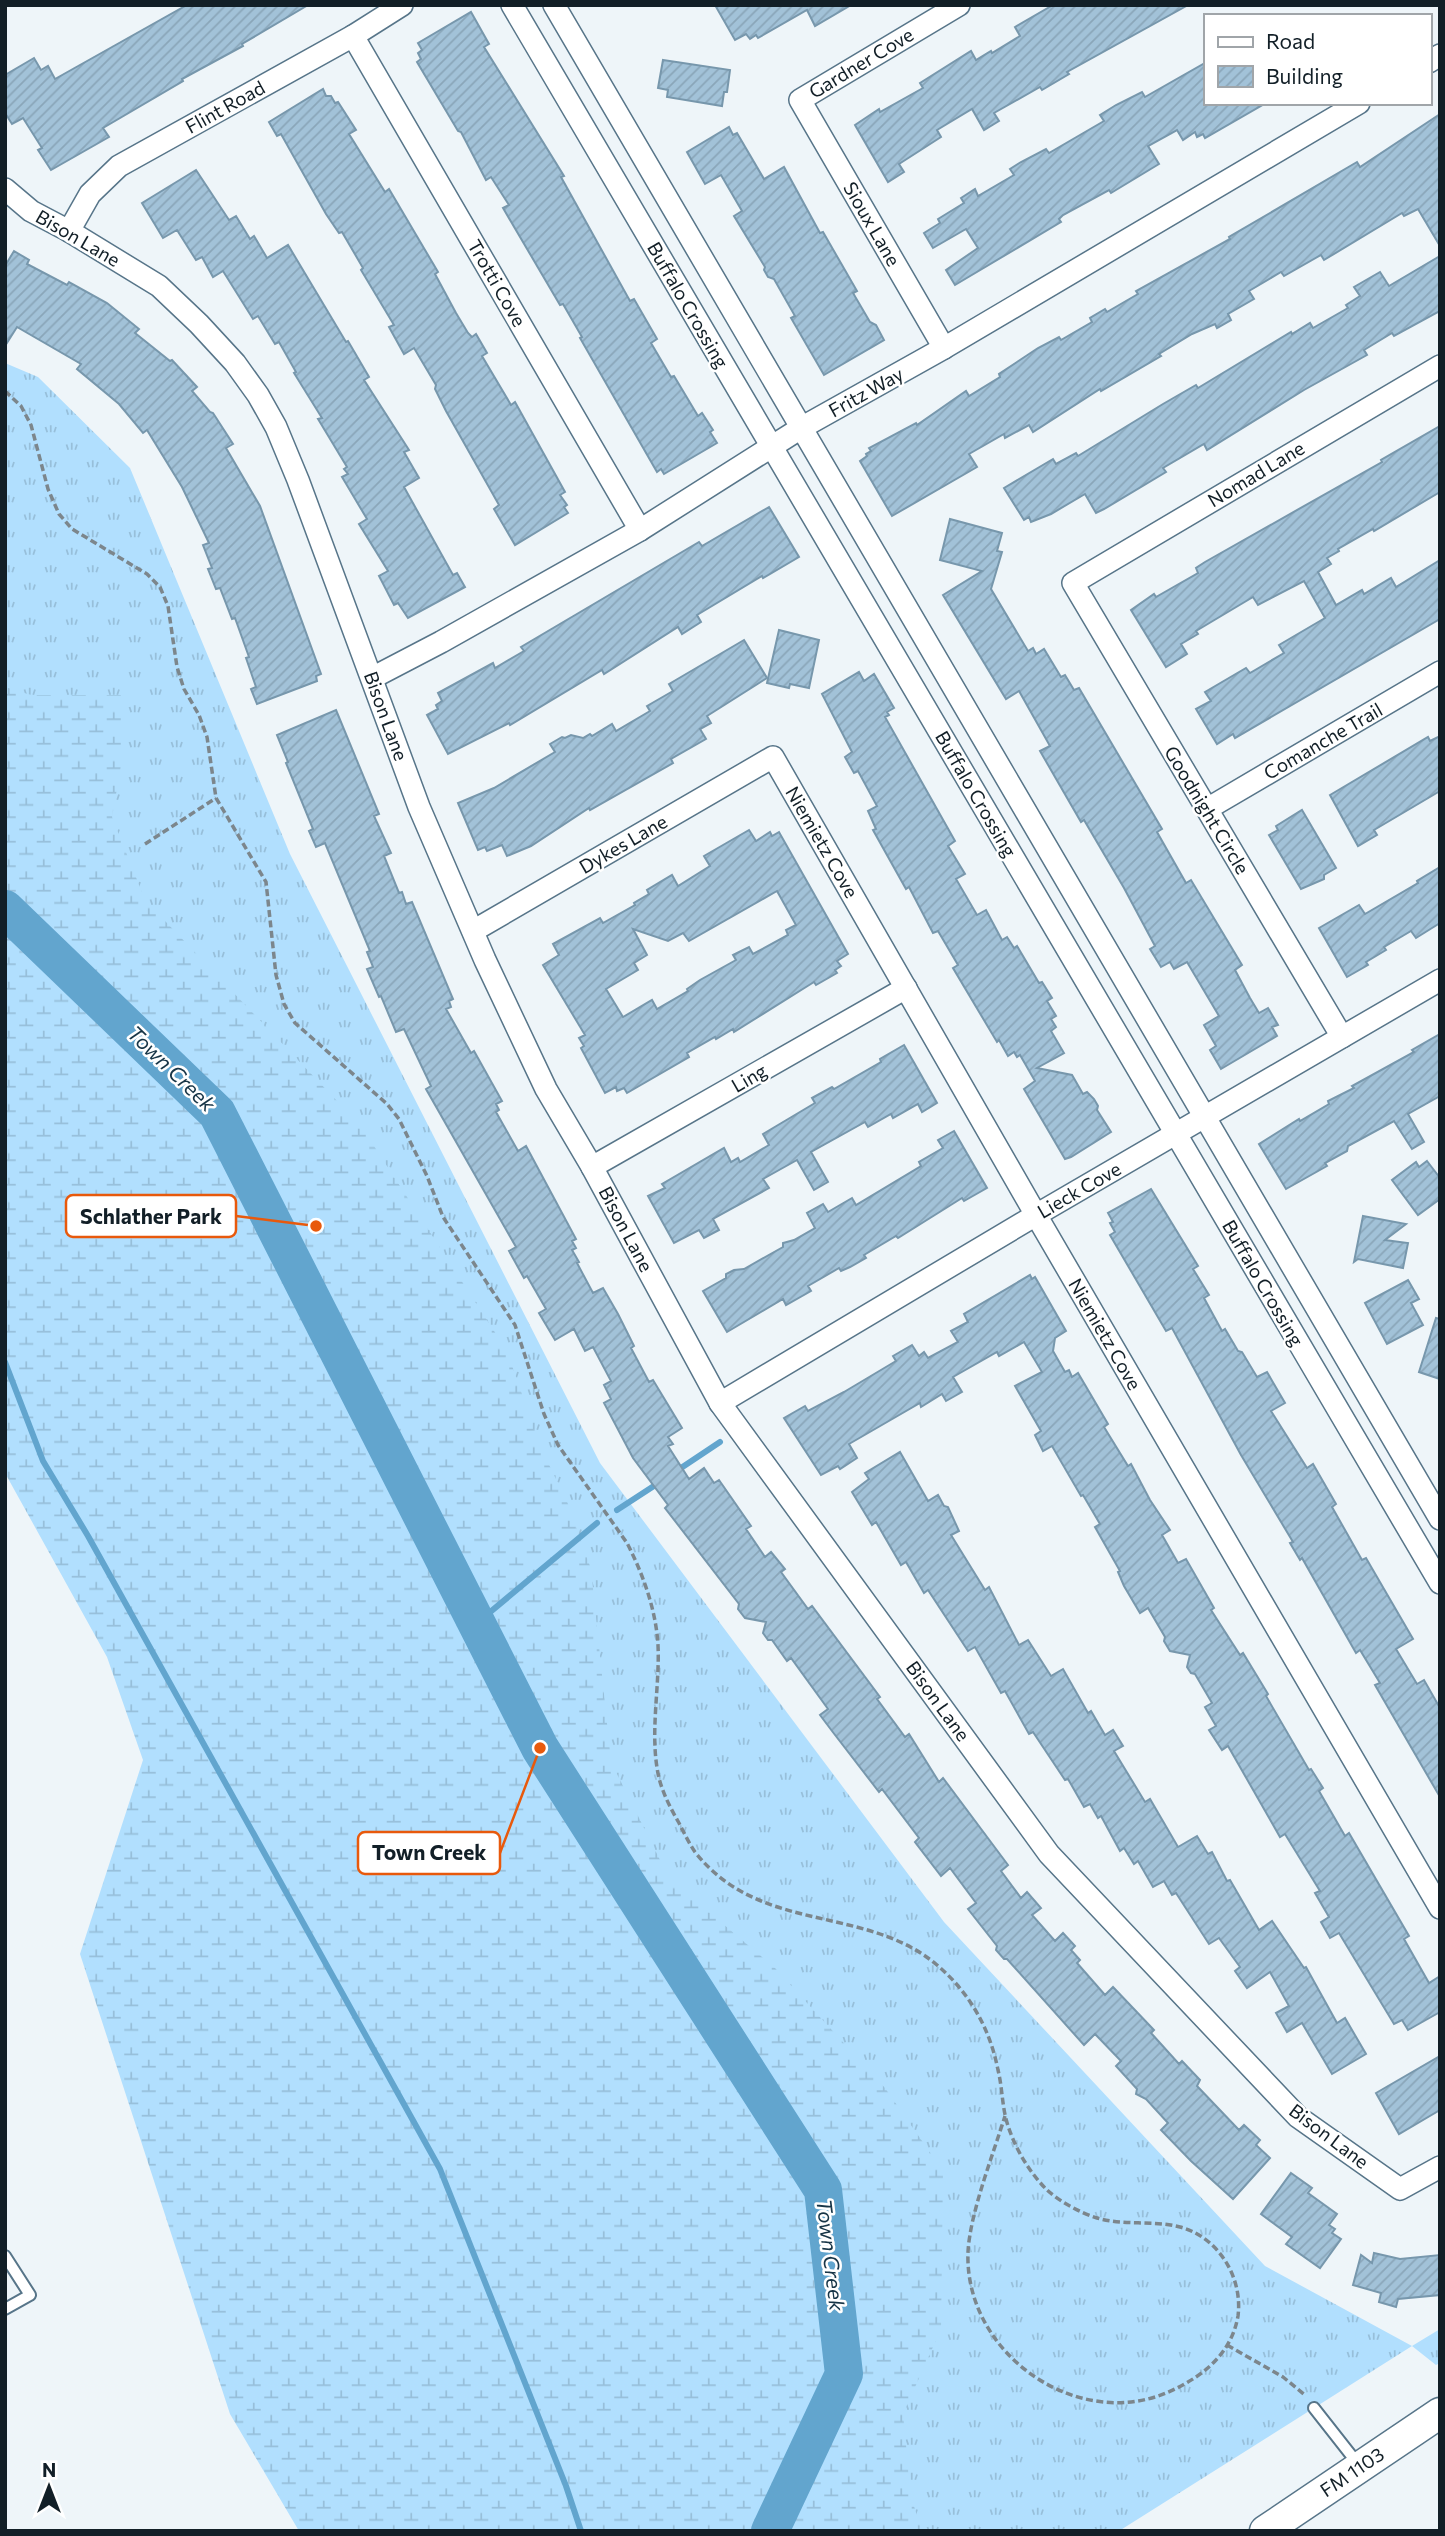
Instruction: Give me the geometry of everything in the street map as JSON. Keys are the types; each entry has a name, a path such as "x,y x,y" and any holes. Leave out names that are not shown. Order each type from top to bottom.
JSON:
{"main road":[{"name":"FM 1103","path":"1265,2531 1440,2413"}],"street":[{"name":"Flint Road","path":"69,231 90,194 119,166 353,36 402,5"},
{"name":"Buffalo Crossing","path":"512,5 1440,1583"},
{"name":"Buffalo Crossing","path":"554,5 1440,1519"},
{"name":"Gardner Cove","path":"800,100 959,5"},
{"name":"Trotti Cove","path":"353,36 640,530"},
{"name":"Sioux Lane","path":"800,100 944,348"},
{"name":"Fritz Way","path":"372,678 640,530 771,446 944,348 1356,105"},
{"name":"Bison Lane","path":"5,189 31,211 159,286 235,363 258,395 276,427 298,481 419,807 473,931 546,1089 592,1167 720,1404 1049,1854 1298,2117 1400,2189 1440,2167"},
{"name":"Nomad Lane","path":"1073,583 1440,366"},
{"name":"Goodnight Circle","path":"1073,583 1342,1037"},
{"name":"Comanche Trail","path":"1207,809 1440,673"},
{"name":"Dykes Lane","path":"473,931 773,757"},
{"name":"Niemietz Cove","path":"773,757 1440,1908"},
{"name":"Lieck Cove","path":"720,1404 1175,1133 1440,980"},
{"name":"Ling","path":"592,1167 906,988"}],"lane":[{"path":"5,2256 30,2295 5,2309"},
{"path":"1314,2408 1360,2466"}],"path":[{"path":"5,391 21,406 32,425 48,489 59,514 72,529 147,574 160,587 169,606 177,667 206,737 216,798 266,882 276,975 284,1004 295,1023 387,1104 399,1119 428,1176 443,1217 514,1325 544,1414 558,1445 627,1543 655,1623 658,1645 658,1776 668,1803 693,1849 716,1875 748,1896 786,1911 889,1936 915,1949 938,1966 979,2012 998,2067 1005,2116 1018,2151 1031,2172 1049,2192 1097,2218 1182,2227 1201,2236 1219,2252 1231,2269 1238,2292 1238,2315 1231,2340 1214,2364 1170,2392 1146,2400 1118,2403 1079,2398 1050,2388 1027,2373 1004,2351 982,2317 971,2285 968,2253 973,2224 1005,2116"},
{"path":"145,844 216,798"},
{"path":"1227,2345 1283,2377 1306,2396 1314,2408"}],"green space":[{"path":"5,363 38,377 130,468 290,854 600,1463 944,1922 1265,2266 1412,2346 1119,2531 898,2531 5,989"},
{"path":"5,687 31,695 124,695 122,760 112,817 145,900 361,1126 507,1351 540,1446 568,1504 591,1569 611,1762 669,1878 775,1968 885,2088 943,2171 941,2329 903,2414 911,2497 922,2531 299,2531 230,2414 80,1954 143,1760 107,1657 5,1473"},
{"path":"1440,2329 1440,2363 1436,2365 1412,2346"}],"building":[{"path":"187,5 308,5 103,128 109,137 51,170 38,150 42,148 23,118 12,124 5,113 5,75 34,58 41,70 48,66 55,79"},
{"path":"715,5 851,5 815,26 807,10 758,38 756,35 750,39 746,34 735,40"},
{"path":"1053,5 1188,5 1067,72 1069,74 1042,90 1040,87 994,113 999,121 984,130 972,109 937,130 941,137 899,164 904,172 888,182 855,125 879,109 880,112 923,88 920,83 971,51 976,60 991,51 992,53 1020,36 1015,27"},
{"path":"471,12 489,44 484,47 564,176 561,177 630,301 634,299 657,339 651,343 698,416 702,413 713,430 710,432 717,443 664,474 661,469 657,472 563,304 560,305 503,208 509,205 491,177 486,180 461,132 417,62 421,59 418,53 422,50 418,43"},
{"path":"663,60 730,70 722,106 667,97 668,90 658,88"},
{"path":"1204,64 1204,105 1263,105 1205,138 1203,134 1197,137 1195,132 1183,140 1177,130 1148,146 1159,164 1111,193 1109,190 1063,215 1059,219 1061,222 955,285 946,270 978,248 966,229 933,248 924,233 940,223 938,219 964,203 961,198 975,189 978,196 1014,175 1010,169 1021,162 1046,149 1049,153 1104,121 1100,115 1116,105 1142,92 1145,97"},
{"path":"323,89 326,96 331,96 335,103 338,102 356,130 349,134 385,192 389,189 438,272 435,274 456,313 468,333 472,337 476,334 487,353 482,356 511,405 515,402 565,492 560,495 567,505 564,507 568,513 515,545 494,509 499,505 446,411 435,389 436,385 414,348 404,354 389,327 394,325 361,270 363,268 342,232 339,233 326,214 281,134 277,136 269,122"},
{"path":"1440,114 1440,246 1418,209 1404,216 1402,213 1324,260 1321,255 1284,276 1281,272 1249,291 1254,299 1228,314 1231,320 1217,328 1215,324 1192,334 1159,354 1161,356 1101,391 1100,389 1033,432 1029,425 1005,438 1004,434 969,454 977,467 892,516 860,461 871,451 869,448 916,423 917,425 966,391 969,396 1000,377 999,374 1038,348 1059,337 1061,340 1092,322 1090,318 1105,309 1107,312 1138,294 1136,291 1230,239 1229,237 1357,162 1360,167"},
{"path":"729,127 733,135 737,133 764,179 784,167 820,233 823,232 857,291 853,293 884,340 824,375 791,318 795,316 774,279 768,277 765,267 734,216 742,211 721,175 705,184 687,152"},
{"path":"196,170 229,220 236,216 250,239 254,236 267,258 288,245 369,377 364,380 409,450 404,452 419,478 404,487 453,575 457,573 465,587 408,618 398,603 394,605 379,576 388,571 359,524 367,519 342,477 348,474 344,469 347,467 318,419 322,418 294,373 296,372 279,342 275,344 258,316 253,319 223,271 213,277 202,257 196,260 177,230 163,238 142,203"},
{"path":"14,251 29,260 27,264 67,285 69,282 107,303 139,329 135,333 172,360 197,387 192,391 213,413 233,444 226,448 260,506 321,674 316,676 317,681 257,704 251,689 256,687 246,658 249,657 235,618 232,619 220,588 216,589 208,569 212,568 203,545 209,543 182,487 147,430 143,433 119,404 77,369 81,364 17,327 5,346 5,266"},
{"path":"1440,256 1440,311 1394,336 1392,333 1364,350 1367,355 1207,450 1204,444 1163,468 1166,472 1104,509 1096,513 1085,494 1051,514 1031,522 1029,517 1024,520 1004,488 1053,459 1056,464 1076,453 1078,456 1163,404 1196,385 1198,388 1291,332 1292,334 1310,323 1313,328 1348,308 1346,305 1360,296 1354,287 1380,272 1389,286"},
{"path":"1440,426 1440,492 1338,549 1339,551 1327,558 1331,564 1318,572 1336,605 1362,590 1364,594 1391,578 1396,587 1440,560 1440,619 1235,738 1233,734 1217,744 1196,709 1211,701 1205,692 1246,668 1250,673 1284,653 1279,645 1325,618 1304,581 1258,605 1253,597 1196,631 1198,634 1181,644 1187,654 1166,667 1131,610 1154,594 1156,597 1198,573 1196,568 1205,562 1382,462 1381,460"},
{"path":"769,507 799,557 697,615 701,622 682,634 678,627 604,674 602,670 510,725 509,723 448,754 427,715 438,709 436,705 442,701 438,693 493,663 495,668 524,651 521,647 699,542 702,546"},
{"path":"950,519 1002,533 997,551 1002,552 991,589 1028,651 1033,648 1036,654 1044,649 1061,677 1065,675 1074,690 1079,688 1162,829 1157,832 1186,883 1191,880 1242,965 1235,970 1250,998 1259,1013 1268,1008 1278,1025 1272,1027 1277,1036 1221,1069 1210,1050 1216,1046 1204,1025 1219,1016 1187,962 1174,969 1170,962 1161,967 1150,949 1155,946 1124,888 1084,820 1081,822 1040,751 1050,746 1019,691 1006,699 943,595 982,571 940,560"},
{"path":"779,630 819,640 809,688 790,684 789,688 767,683"},
{"path":"744,640 767,678 707,716 711,723 700,729 706,739 671,759 673,763 590,810 589,808 531,846 507,856 502,845 487,851 485,847 478,850 458,803 494,788 555,752 550,744 562,737 592,736 612,724 616,731 650,711 647,706 673,691 669,684"},
{"path":"859,672 864,681 874,674 894,708 887,712 889,715 885,717 955,841 948,846 965,874 956,879 977,915 986,910 1002,940 1007,937 1014,948 1017,946 1039,983 1042,982 1052,998 1047,1001 1056,1016 1051,1019 1056,1027 1051,1031 1064,1053 1037,1068 1072,1075 1083,1094 1087,1092 1094,1099 1097,1110 1111,1132 1071,1157 1065,1159 1024,1089 1035,1081 1020,1055 1017,1057 1014,1052 1008,1056 999,1040 997,1042 953,968 958,965 938,931 933,933 909,887 906,889 873,830 876,829 868,811 877,806 858,771 854,773 845,757 852,752 822,694"},
{"path":"336,710 379,814 374,816 391,853 384,856 399,893 402,892 406,904 412,902 453,999 449,1001 451,1007 446,1009 502,1101 496,1104 499,1110 496,1112 518,1151 526,1146 576,1239 572,1241 576,1248 572,1250 593,1293 603,1288 634,1346 631,1348 649,1382 653,1380 682,1428 668,1437 673,1444 668,1446 689,1479 704,1468 714,1483 719,1480 751,1526 746,1529 765,1557 771,1552 785,1569 781,1572 808,1609 812,1606 880,1697 877,1699 905,1737 909,1734 939,1782 943,1778 1008,1865 1001,1871 1021,1898 1027,1892 1041,1908 1032,1915 1055,1941 1063,1933 1075,1946 1071,1950 1080,1960 1077,1963 1105,1995 1113,1987 1154,2030 1151,2033 1179,2064 1182,2061 1200,2080 1197,2086 1239,2130 1244,2125 1260,2140 1256,2145 1270,2158 1233,2199 1161,2130 1168,2123 1146,2099 1136,2094 1137,2089 1116,2066 1121,2061 1095,2034 1084,2045 996,1950 997,1946 968,1909 976,1903 950,1868 941,1876 915,1842 919,1838 882,1789 879,1792 820,1715 828,1709 791,1658 787,1661 772,1640 768,1640 763,1633 766,1622 745,1618 738,1609 739,1604 665,1508 668,1505 633,1458 604,1403 611,1399 604,1385 611,1381 593,1347 585,1351 574,1329 555,1340 539,1313 546,1309 509,1251 516,1247 426,1089 431,1086 404,1029 396,1032 381,996 379,997 367,969 373,967 367,952 370,951 325,843 316,847 309,831 313,829 277,735"},
{"path":"1440,736 1440,791 1374,830 1377,835 1358,846 1330,795 1428,737 1430,741"},
{"path":"1302,810 1336,868 1324,875 1324,879 1301,889 1269,835 1278,830 1276,826"},
{"path":"749,830 756,841 770,832 772,836 779,832 848,954 837,961 841,966 835,970 837,973 816,985 814,982 734,1032 733,1029 716,1039 715,1037 687,1053 689,1057 627,1093 624,1088 617,1091 616,1087 605,1093 581,1048 584,1046 579,1038 585,1035 543,965 559,955 553,944 600,918 603,923 635,905 634,903 649,894 647,890 672,875 678,886 710,866 704,856","holes":["777,891 796,925 786,930 788,935 753,954 749,947 733,955 736,960 657,1009 652,1000 623,1017 606,989 638,970 634,963 647,955 633,929 668,941 683,933 689,941"]},
{"path":"1440,867 1440,923 1416,938 1411,931 1384,947 1386,950 1366,962 1368,965 1347,977 1319,928 1359,905 1365,914"},
{"path":"1440,1034 1440,1096 1408,1114 1424,1142 1412,1149 1394,1121 1348,1146 1347,1151 1325,1163 1327,1166 1286,1189 1259,1144 1329,1104 1328,1101 1354,1088 1352,1086 1414,1052 1412,1050"},
{"path":"904,1045 937,1103 922,1112 918,1104 893,1118 891,1114 868,1127 865,1122 811,1152 828,1182 814,1190 797,1160 763,1179 769,1188 713,1219 719,1230 704,1238 699,1230 674,1243 648,1196 665,1188 662,1184 724,1148 731,1162 738,1158 740,1162 769,1145 763,1134 815,1103 812,1098 832,1087 834,1089 881,1062 880,1059"},
{"path":"954,1131 987,1188 964,1201 962,1198 898,1238 896,1236 864,1255 866,1258 850,1267 841,1271 839,1268 808,1286 811,1291 786,1305 783,1299 727,1332 703,1291 726,1278 726,1274 744,1269 783,1247 783,1243 815,1228 807,1213 823,1204 828,1212 852,1198 856,1205 921,1166 919,1162 943,1148 938,1140"},
{"path":"1427,1161 1440,1178 1440,1199 1418,1215 1392,1180 1416,1162 1419,1167"},
{"path":"1151,1189 1198,1266 1193,1269 1209,1295 1204,1298 1222,1331 1225,1329 1257,1377 1267,1372 1285,1403 1271,1411 1307,1468 1313,1464 1336,1504 1332,1507 1362,1560 1366,1558 1413,1639 1396,1649 1417,1684 1424,1680 1440,1708 1440,1797 1375,1685 1380,1683 1360,1650 1356,1653 1302,1558 1300,1560 1290,1543 1293,1542 1241,1455 1172,1328 1166,1331 1110,1235 1115,1232 1108,1213"},
{"path":"1363,1216 1406,1224 1385,1240 1408,1243 1403,1268 1358,1259 1354,1262"},
{"path":"1030,1275 1032,1279 1035,1277 1066,1331 1055,1338 1053,1351 1065,1372 1069,1370 1072,1377 1078,1373 1108,1424 1104,1427 1128,1466 1131,1464 1170,1530 1162,1535 1178,1563 1186,1559 1214,1608 1211,1610 1240,1655 1243,1653 1268,1694 1266,1696 1309,1770 1311,1769 1323,1788 1319,1791 1345,1836 1349,1833 1409,1936 1404,1939 1429,1983 1440,1976 1440,2012 1408,2030 1402,2020 1394,2024 1339,1933 1330,1938 1321,1922 1329,1917 1315,1893 1320,1891 1285,1834 1280,1837 1228,1746 1222,1750 1209,1730 1216,1726 1205,1707 1212,1703 1195,1674 1187,1667 1190,1655 1170,1651 1148,1608 1140,1613 1095,1527 1100,1524 1083,1495 1081,1496 1052,1446 1043,1451 1035,1435 1041,1431 1015,1386 1042,1372 1024,1342 999,1356 997,1352 953,1377 962,1392 946,1401 942,1394 921,1407 920,1403 849,1444 857,1458 840,1469 838,1466 821,1475 784,1418 805,1406 808,1411 844,1392 896,1361 893,1356 912,1345 919,1356 924,1352 928,1358 958,1342 951,1331 968,1322 964,1314"},
{"path":"1408,1280 1419,1299 1411,1303 1423,1325 1387,1344 1365,1303"},
{"path":"1436,1318 1440,1319 1440,1379 1419,1372"},
{"path":"900,1452 928,1501 938,1495 944,1506 948,1507 959,1531 951,1535 985,1590 989,1587 1019,1645 1028,1640 1051,1676 1063,1669 1088,1713 1091,1711 1105,1735 1113,1730 1123,1746 1114,1751 1145,1802 1150,1799 1178,1847 1197,1836 1208,1854 1212,1852 1227,1881 1230,1880 1259,1930 1272,1921 1304,1968 1306,1967 1337,2023 1345,2018 1366,2054 1332,2074 1302,2023 1287,2032 1276,2013 1289,2006 1270,1972 1247,1988 1235,1971 1240,1967 1219,1938 1209,1944 1176,1893 1172,1895 1164,1881 1153,1887 1138,1861 1134,1864 1124,1848 1120,1851 1101,1816 1098,1818 1090,1804 1084,1807 1068,1779 1065,1780 1033,1732 1029,1734 1005,1691 1001,1693 975,1647 968,1651 928,1590 924,1593 906,1562 901,1565 876,1522 872,1525 852,1492 869,1479 865,1473"},
{"path":"1440,2056 1440,2110 1399,2134 1376,2093"},
{"path":"1291,2173 1312,2188 1308,2193 1337,2214 1329,2225 1335,2229 1332,2233 1341,2239 1320,2268 1286,2244 1292,2237 1261,2214"},
{"path":"1374,2253 1400,2259 1440,2255 1440,2295 1398,2299 1396,2307 1379,2302 1381,2293 1353,2285 1361,2255 1372,2263"}],"waterway":[{"name":"Town Creek","path":"5,909 217,1113 540,1748 823,2190 844,2374 770,2531"},
{"path":"5,1362 43,1461 88,1536 440,2169 566,2486 581,2531"},
{"path":"675,1472 720,1442"},
{"path":"617,1510 660,1482"},
{"path":"477,1623 597,1523"}],"place":[{"name":"Schlather Park","path":"316,1226"},
{"name":"Town Creek","path":"540,1748"}]}
